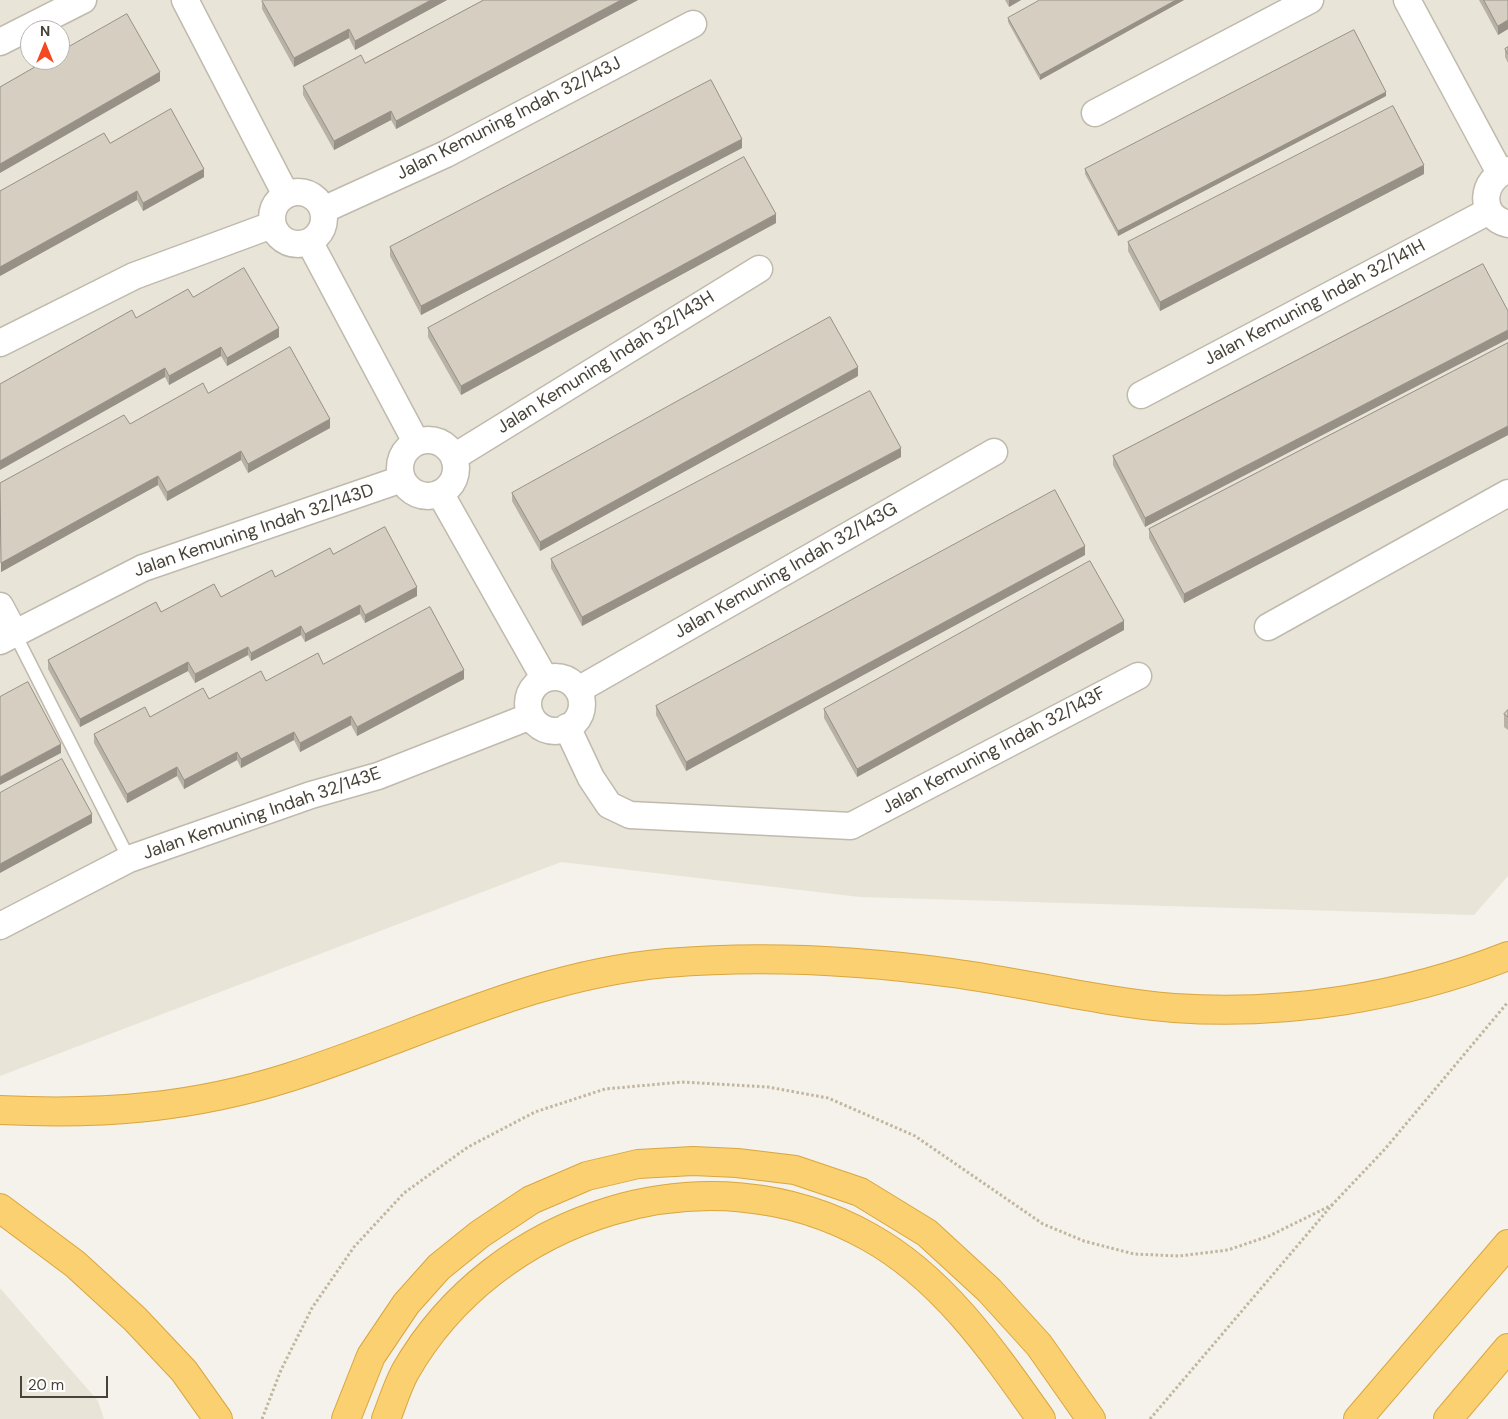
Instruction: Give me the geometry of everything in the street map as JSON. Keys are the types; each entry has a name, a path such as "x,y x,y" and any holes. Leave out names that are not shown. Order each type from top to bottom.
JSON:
{"highway":[{"path":"0,1110 46,1113 143,1109 188,1103 291,1077 529,990 589,974 664,964 748,959 828,960 953,973 1088,996 1175,1008 1264,1009 1338,1001 1405,989 1479,967 1508,956"},
{"path":"346,1419 371,1356 406,1304 439,1267 507,1215 531,1200 587,1176 638,1164 693,1161 737,1163 795,1170 860,1192 927,1233 989,1290 1039,1345 1090,1419"},
{"path":"386,1419 404,1374 428,1338 484,1278 515,1255 552,1233 602,1212 671,1199 702,1196 738,1197 773,1202 822,1216 869,1237 907,1263 948,1300 1003,1365 1041,1419"},
{"path":"0,1208 75,1264 135,1319 184,1371 218,1419"},
{"path":"1358,1419 1508,1244"},
{"path":"1448,1419 1508,1348"}],"street":[{"path":"0,42 83,0"},
{"path":"185,0 286,195"},
{"path":"1095,113 1310,0"},
{"path":"1407,0 1504,172 1488,186 1485,194 1499,217"},
{"name":"Jalan Kemuning Indah 32/143J","path":"324,210 446,154 693,24"},
{"path":"297,192 309,194 318,201 324,210 325,220 318,237 310,242 298,245 287,242 278,235 272,224 274,208 286,195 297,192"},
{"name":"Jalan Kemuning Indah 32/141H","path":"1141,395 1499,217"},
{"path":"0,343 134,276 272,224"},
{"path":"310,242 416,442"},
{"name":"Jalan Kemuning Indah 32/143H","path":"454,457 759,269"},
{"path":"434,440 450,450 454,457 455,474 452,482 440,493 431,495 414,492 402,479 400,462 409,447 416,442 434,440"},
{"name":"Jalan Kemuning Indah 32/143G","path":"578,690 994,452"},
{"name":"Jalan Kemuning Indah 32/143D","path":"7,638 143,568 402,479"},
{"path":"440,493 545,679"},
{"path":"1268,627 1508,493"},
{"path":"0,606 7,638"},
{"name":"Jalan Kemuning Indah 32/143F","path":"567,727 591,778 609,805 630,815 851,826 1138,676"},
{"path":"560,677 573,684 581,698 581,707 574,722 559,730 543,727 531,716 528,699 537,683 545,679 560,677"},
{"name":"Jalan Kemuning Indah 32/143E","path":"0,926 129,860 311,795 378,776 531,716"}],"lane":[{"path":"7,638 129,860"}],"path":[{"path":"1150,1419 1332,1205 1385,1148 1508,1002"}],"shaded area":[{"path":"0,0 1508,0 1508,876 1474,915 860,897 561,862 0,1076"},
{"path":"0,1288 98,1401 104,1419 0,1419"}],"building":[{"path":"263,0 431,0 355,41 349,29 294,58"},
{"path":"484,0 621,0 396,121 391,111 334,141 303,86 361,55 365,63"},
{"path":"1040,0 1176,0 1040,75 1008,18"},
{"path":"1484,0 1508,0 1508,20 1498,26"},
{"path":"127,14 160,72 0,164 0,87 30,70 70,70 70,46"},
{"path":"1354,30 1386,92 1118,231 1085,169"},
{"path":"711,80 742,139 421,306 390,247"},
{"path":"1393,106 1424,165 1160,302 1128,242"},
{"path":"171,109 204,169 143,203 137,191 0,267 0,191 104,133 110,143"},
{"path":"744,157 776,214 461,386 428,328"},
{"path":"1483,264 1508,311 1508,330 1145,518 1113,456"},
{"path":"244,268 279,328 227,358 221,347 169,376 165,368 0,461 0,384 132,310 136,318 188,289 193,297"},
{"path":"830,317 858,367 540,542 512,493"},
{"path":"1508,343 1508,426 1184,594 1149,529"},
{"path":"290,347 330,419 248,464 241,451 167,492 158,476 1,563 0,483 124,415 130,424 203,383 208,393"},
{"path":"870,391 901,448 582,617 551,559"},
{"path":"1055,490 1085,546 686,762 656,706"},
{"path":"385,527 417,587 365,615 360,605 305,634 301,626 251,653 248,647 195,674 188,662 80,719 48,660 156,602 161,612 214,584 221,597 272,570 275,577 330,548 333,554"},
{"path":"1090,561 1124,621 857,769 824,709"},
{"path":"430,607 464,670 357,727 351,716 300,743 294,732 241,759 237,752 184,780 177,767 127,794 94,734 145,707 150,717 203,688 209,699 261,671 266,681 318,653 323,664"},
{"path":"28,682 61,744 0,777 0,697"},
{"path":"62,759 92,814 0,864 0,793"}]}
